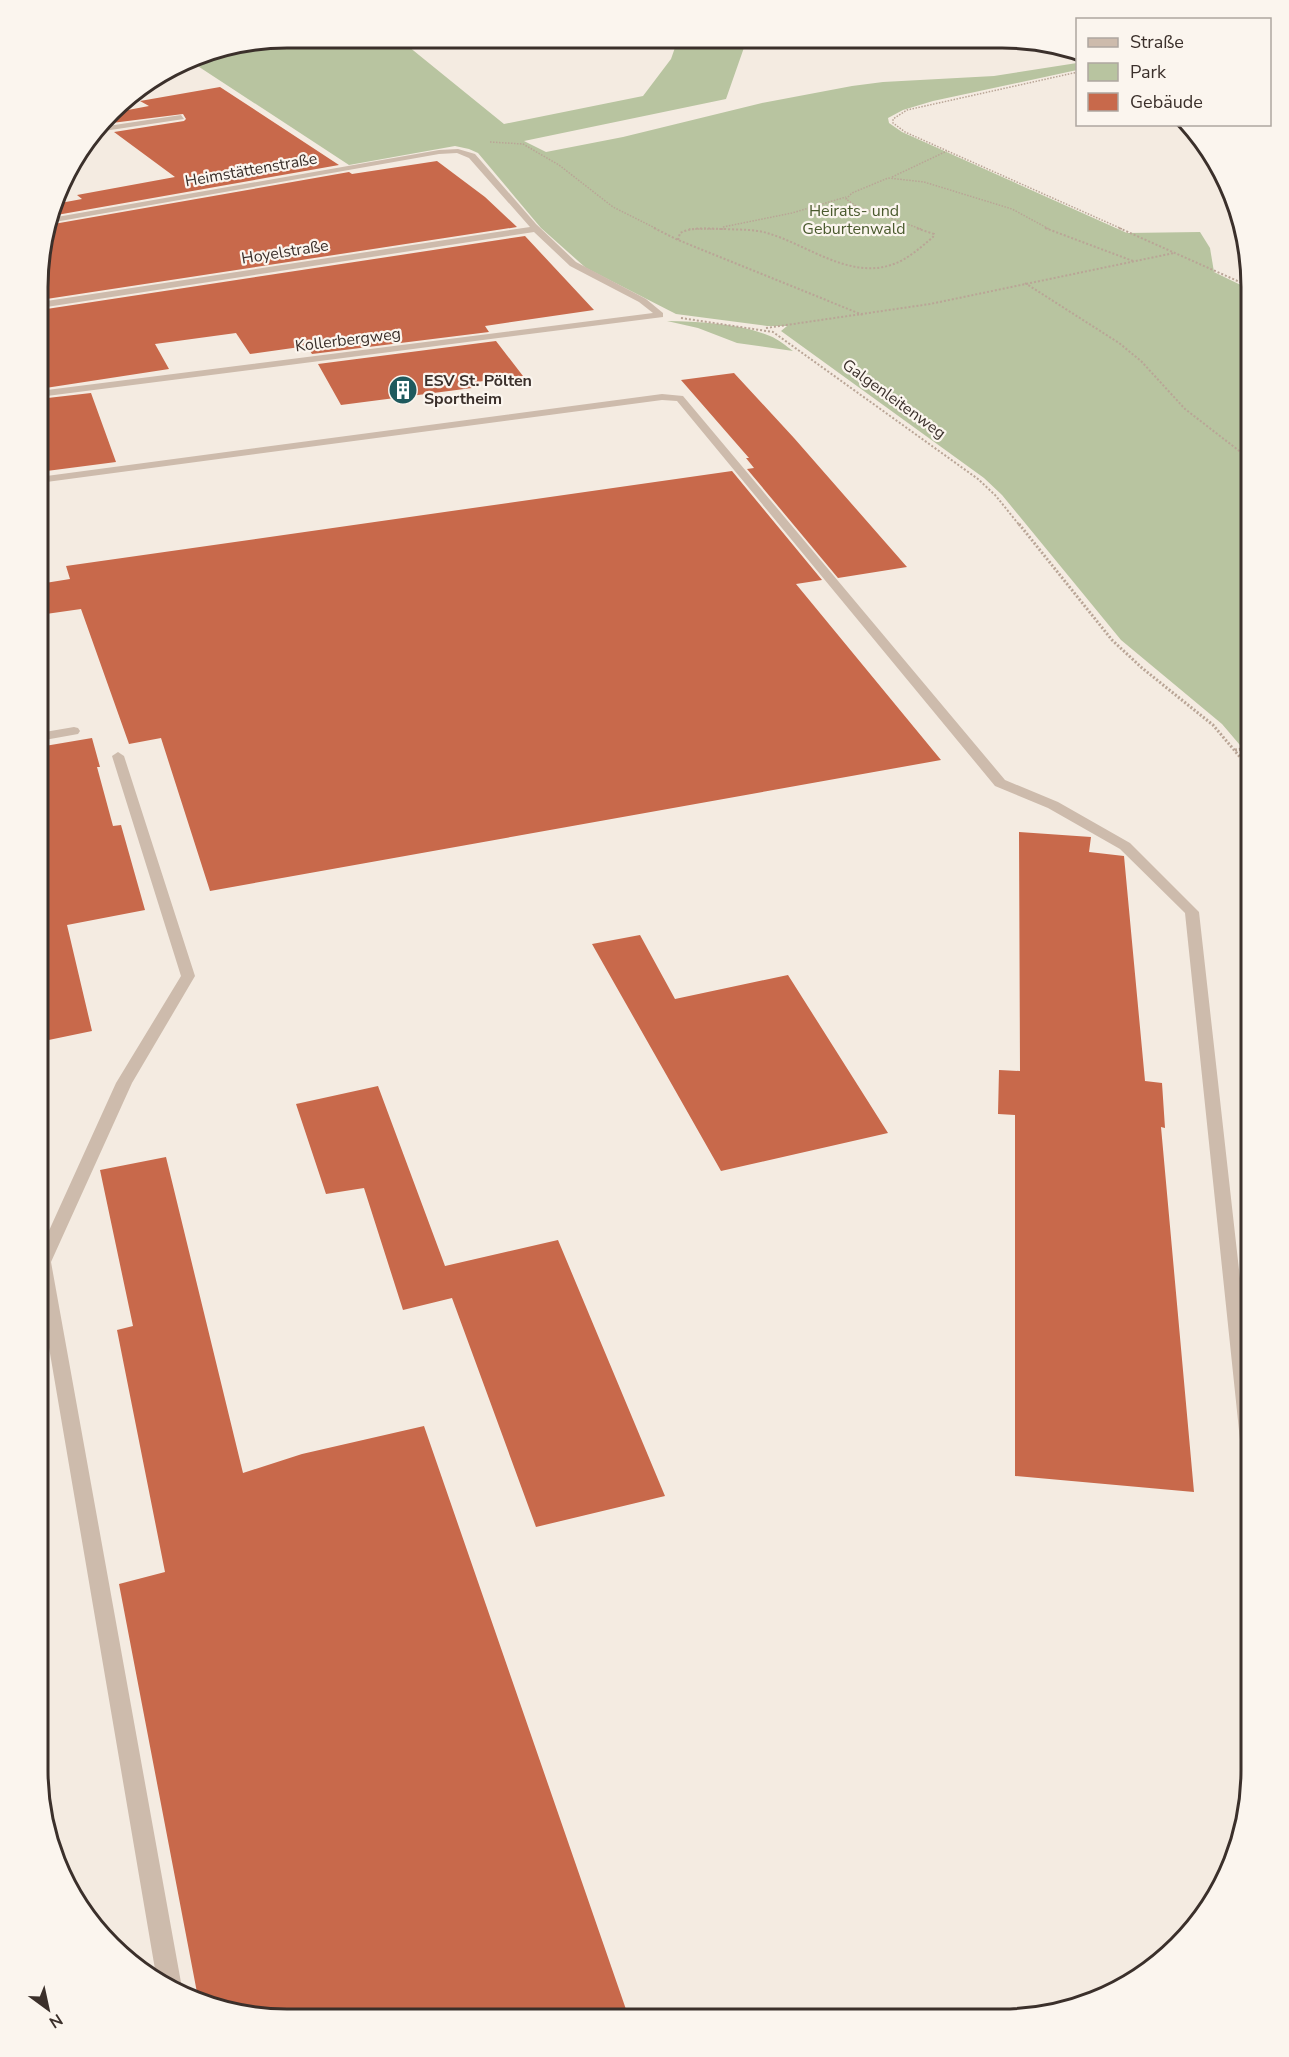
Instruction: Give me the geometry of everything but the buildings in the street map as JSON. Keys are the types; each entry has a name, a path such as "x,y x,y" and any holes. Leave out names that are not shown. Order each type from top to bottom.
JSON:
{"street":[{"path":"107,129 181,117"},
{"path":"459,151 472,156 535,230 574,264 649,305 660,315"},
{"name":"Heimstättenstraße","path":"58,220 439,152 459,151"},
{"name":"Hoyelstraße","path":"48,304 535,230"},
{"name":"Kollerbergweg","path":"48,393 660,315"},
{"path":"48,479 662,397 680,398 1000,783 1053,804 1125,846 1192,912 1241,1366"},
{"path":"48,735 74,731"},
{"path":"48,1245 124,1083 188,976 118,756"},
{"path":"48,1300 168,1978"}],"path":[{"path":"1076,72 937,102 907,110 893,119 896,127 1241,282"},
{"path":"459,151 468,146 489,142 503,141 523,144 559,165 613,207 678,240 863,315"},
{"path":"716,228 792,213 847,197 940,153 949,151"},
{"path":"888,178 924,182 998,204 1025,215 1046,228 1132,261"},
{"path":"678,240 680,233 688,229 716,228 766,232 842,265 860,269 885,266 905,258 922,248 933,237 934,234 930,231 856,206 848,201 847,197"},
{"path":"764,329 930,304 1175,253"},
{"path":"1025,283 1119,343 1141,361 1185,409 1241,452"},
{"name":"Galgenleitenweg","path":"660,315 764,329 790,343 978,479 996,496 1113,640 1142,668 1213,725 1241,758"},
{"path":"1235,750 1241,749"}],"green space":[{"name":"Heirats- und Geburtenwald","path":"410,48 504,124 643,96 671,59 675,48 744,48 726,99 524,141 546,152 623,137 762,103 852,86 883,82 994,76 1076,63 1076,70 933,101 903,110 888,118 889,123 902,132 1127,233 1200,232 1210,248 1214,272 1241,285 1241,746 1222,724 1121,640 1002,495 984,478 781,331 787,326 767,326 676,314 586,268 541,228 478,153 469,149 455,146 349,165 197,65 225,56 255,50"},
{"path":"667,321 745,328 773,337 793,351 737,343 698,328"}],"place":[{"name":"ESV St. Pölten Sportheim","path":"403,390"}]}
